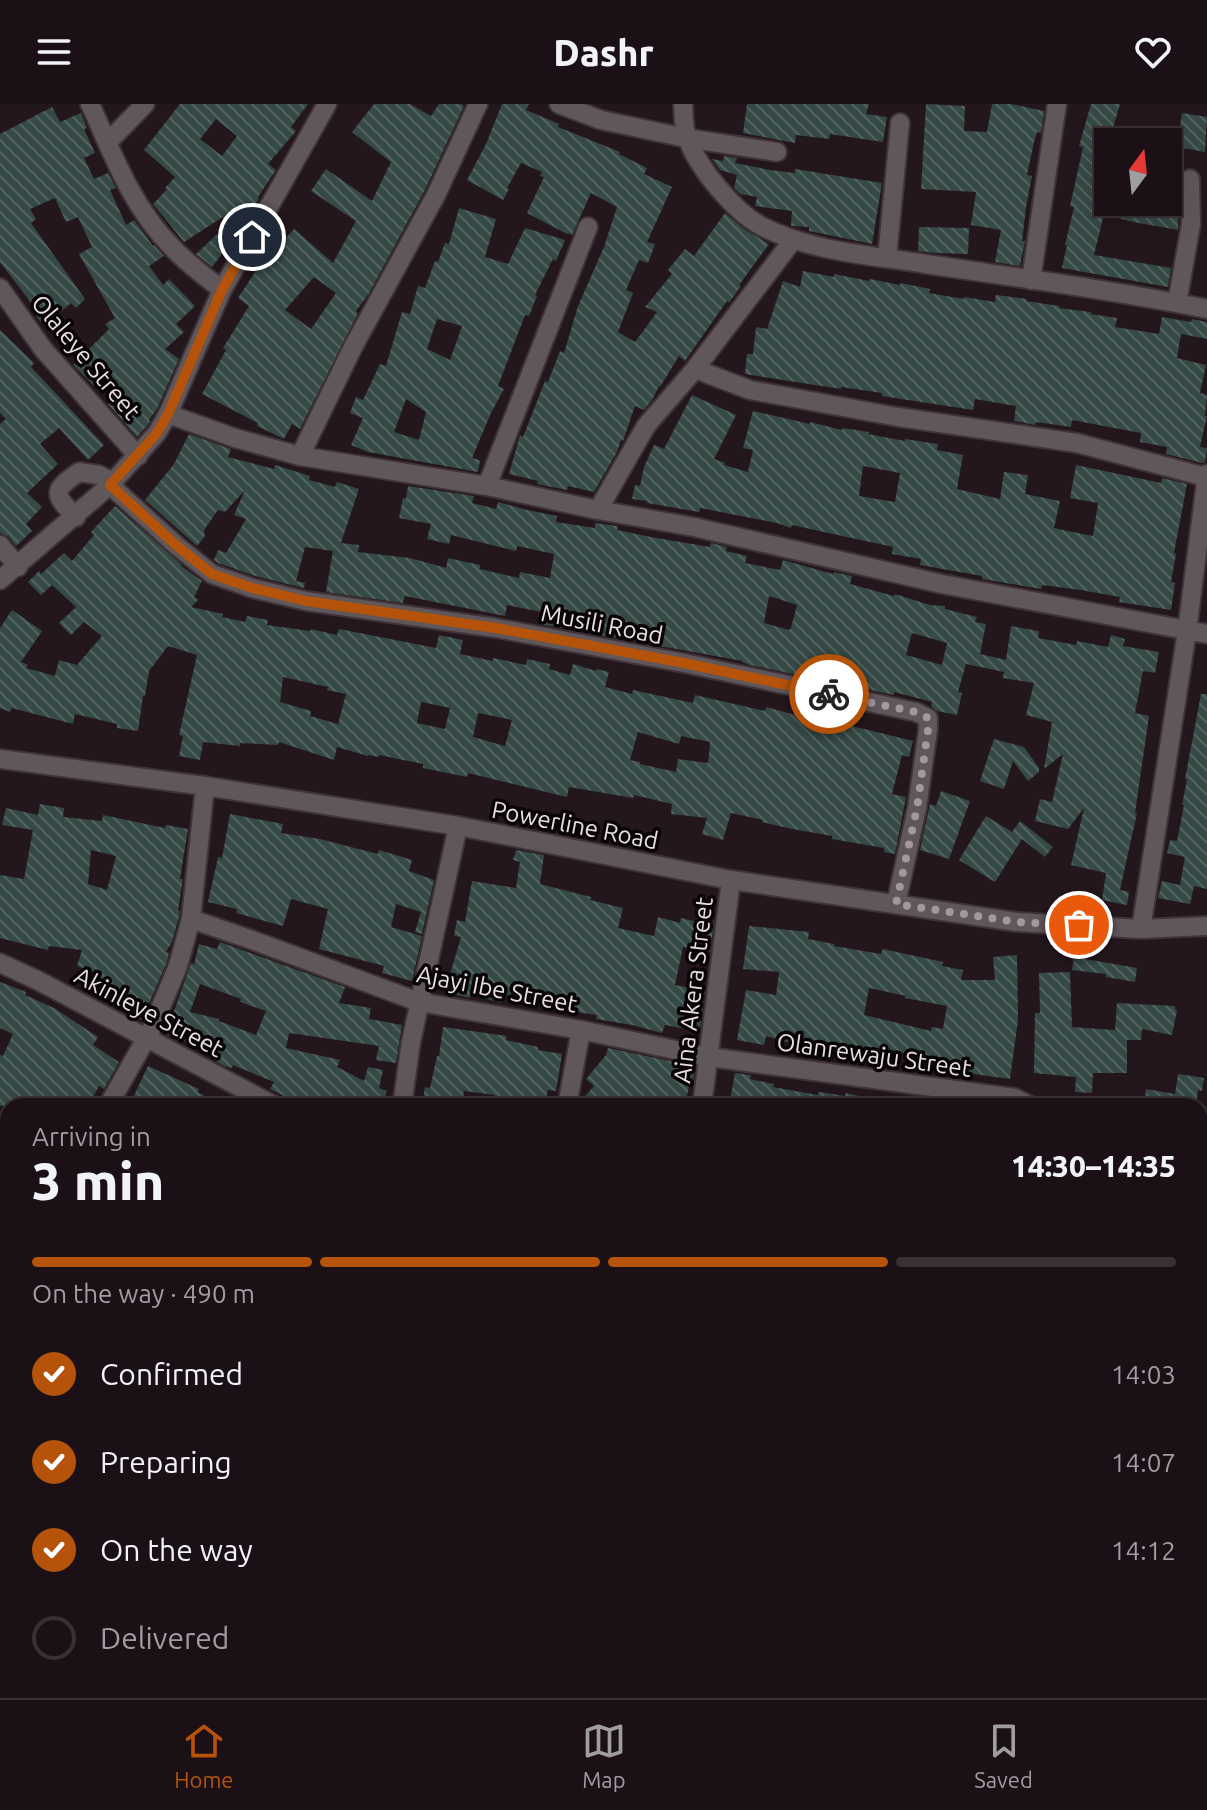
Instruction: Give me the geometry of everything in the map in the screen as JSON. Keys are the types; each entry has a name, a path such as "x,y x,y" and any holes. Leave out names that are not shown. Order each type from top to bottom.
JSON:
{"street":[{"path":"90,104 123,180 141,210 170,246 222,290"},
{"path":"108,142 145,104"},
{"path":"0,580 112,484 157,433 222,290 327,104"},
{"path":"300,456 353,347 436,195 478,104"},
{"path":"559,104 601,120 686,138 777,152"},
{"path":"683,104 686,138 700,163 733,207 760,225 793,240 840,252 1207,309"},
{"path":"1031,280 1057,104"},
{"path":"887,258 900,123"},
{"path":"1177,303 1191,224 1190,179"},
{"path":"487,486 588,227"},
{"path":"598,510 646,426 695,369 793,240"},
{"name":"Olaleye Street","path":"0,288 43,349 138,456"},
{"path":"695,369 750,390 898,417 1077,443 1207,475 1187,631 1141,929"},
{"path":"168,414 235,438 300,456 487,486 694,527 942,584 1207,634"},
{"path":"76,517 59,500 61,486 79,472 99,475 112,484"},
{"name":"Musili Road","path":"112,484 177,546 212,574 252,588 306,601 496,628 684,663 916,712 928,718 917,808 896,904"},
{"path":"0,545 18,567"},
{"name":"Powerline Road","path":"0,759 205,786 458,826 731,880 1017,922 1141,929 1207,926"},
{"path":"113,1098 147,1037 178,966 191,919 205,786"},
{"path":"403,1098 419,1002 458,826"},
{"name":"Aina Akera Street","path":"703,1098 731,880"},
{"name":"Ajayi Ibe Street","path":"191,919 419,1002 581,1030 709,1057"},
{"name":"Akinleye Street","path":"0,963 260,1098"},
{"path":"568,1098 581,1030"},
{"name":"Olanrewaju Street","path":"709,1057 1015,1098"}],"building":[{"path":"180,104 308,104 291,127 296,131 268,164 276,170 246,216 249,218 212,267 196,254 228,224 223,217 184,242 153,204 175,177 144,150","holes":["216,119 237,136 222,156 200,139"]},
{"path":"374,104 410,104 431,116 439,104 464,106 425,190 368,295 356,311 358,313 300,429 292,424 284,439 202,394 226,350 223,348 249,306 238,298 255,272 294,229 333,263 356,221 311,191 326,169 372,201 391,162 352,132","holes":["314,277 336,293 311,329 285,310"]},
{"path":"502,104 529,104 526,110 559,124 558,127 620,152 647,168 644,174 672,187 647,242 655,244 648,263 639,260 626,290 633,293 618,332 635,342 657,312 645,307 672,274 668,270 685,249 694,256 725,213 769,244 685,361 679,356 644,410 635,406 623,441 594,492 537,484 538,481 509,474 520,435 523,437 560,351 564,353 578,306 604,247 617,207 591,193 572,235 527,213 544,177 540,176 542,172 521,163 503,200 467,180"},
{"path":"747,104 869,104 866,114 887,117 883,142 830,134 829,139 796,135 795,143 743,133"},
{"path":"926,104 965,106 964,131 987,132 992,104 1011,104 1044,111 1041,133 1037,132 1027,175 1032,176 1020,266 995,262 1001,230 971,225 976,192 921,189"},
{"path":"1091,104 1120,104 1113,128 1094,128 1094,216 1104,216 1094,255 1171,268 1168,287 1062,268 1074,207 1070,206 1083,147 1079,146"},
{"path":"52,107 60,122 81,113 87,128 84,129 95,153 84,158 94,179 108,173 116,188 110,190 126,225 134,220 164,256 149,266 163,285 169,279 195,306 176,324 184,332 165,349 179,359 150,422 137,437 108,404 120,391 104,376 94,386 73,365 109,329 105,324 115,318 79,254 92,247 78,217 66,222 55,198 30,209 36,219 31,223 85,299 76,308 71,303 44,326 32,311 35,308 0,262 0,134"},
{"path":"1182,113 1207,117 1205,152 1182,148"},
{"path":"724,156 737,158 735,163 770,170 795,173 795,169 882,183 872,244 809,231 809,227 791,226 792,211 755,206 757,197 740,194 734,188 737,175 720,170 712,159 723,161"},
{"path":"459,208 496,219 485,257 508,264 525,228 565,240 535,295 529,316 525,315 498,386 504,389 472,458 480,460 478,472 368,452 351,445 363,418 350,413 356,397 363,400 380,364 386,366 402,312 410,314 418,286 425,288 435,261 438,262 445,243 449,244","holes":["437,319 462,326 450,360 427,349","406,399 426,412 419,440 394,432"]},
{"path":"1111,216 1179,216 1178,230"},
{"path":"919,227 969,228 968,254 918,251"},
{"path":"803,271 901,283 930,289 929,293 964,299 995,302 996,295 1027,299 1117,318 1115,327 1159,334 1162,317 1207,322 1207,339 1181,334 1177,358 1206,365 1200,393 1207,395 1207,416 1200,447 1207,448 1205,462 1166,454 1167,447 1140,442 1141,433 1072,420 1071,427 1014,421 1016,406 975,399 973,410 882,396 882,393 745,374 747,354 753,354 756,327 767,329 783,281 800,287"},
{"path":"0,330 34,363 31,367 104,445 88,460 59,428 40,444 58,464 27,493 42,507 26,524 32,531 16,546 9,537 0,533 0,424 6,419 0,413"},
{"path":"692,395 736,415 714,459 748,472 753,450 743,448 753,411 842,430 938,444 937,450 963,455 957,489 1000,499 1004,472 1028,475 1025,494 1060,501 1054,528 1093,536 1098,503 1070,498 1076,465 1161,483 1162,478 1187,484 1174,553 1171,582 1175,583 1171,610 1119,602 1120,597 1081,590 1042,585 1041,589 982,579 982,576 920,565 921,559 892,554 893,547 700,508 699,512 632,499 635,485 640,486 654,445 664,449","holes":["863,466 900,473 895,502 859,496"]},
{"path":"189,434 231,449 228,457 274,469 275,465 335,487 337,482 359,489 341,543 359,545 358,552 410,558 446,568 448,558 519,578 520,572 550,578 554,554 517,546 516,551 451,535 449,544 427,539 431,524 399,518 408,486 474,496 472,503 496,509 498,502 557,516 556,522 595,528 595,523 618,526 617,530 651,537 710,547 711,543 727,547 726,551 747,556 745,563 780,570 783,560 852,576 850,584 930,605 945,606 945,609 977,617 975,622 986,624 980,654 1006,660 1011,626 1039,631 1038,638 1076,645 1077,641 1108,647 1111,635 1125,639 1123,646 1159,652 1155,673 1143,671 1135,713 1149,716 1137,813 1120,890 1129,892 1127,905 1102,900 1106,873 1071,865 1084,808 1068,829 1035,821 1040,799 1052,802 1063,754 1044,769 1052,722 1026,715 1034,683 1003,678 1004,672 966,664 958,692 962,693 957,715 937,711 931,706 932,702 894,692 894,695 742,661 540,624 542,612 507,605 505,616 405,596 403,603 326,592 333,551 305,547 296,581 305,583 304,588 255,576 214,560 218,550 226,553 246,519 234,515 245,490 225,512 218,510 197,546 145,500 174,464","holes":["769,596 797,605 789,630 764,623","912,633 947,643 942,665 906,655"]},
{"path":"115,506 202,581 194,597 198,600 191,607 223,614 222,617 245,622 247,616 268,620 267,625 337,635 339,629 436,648 439,635 463,640 460,654 526,665 527,659 550,664 549,669 570,675 573,664 609,672 605,687 632,694 633,690 693,703 695,695 765,711 766,707 913,741 909,757 902,755 892,794 906,797 895,854 884,852 884,848 832,839 832,836 731,813 723,840 702,834 707,818 671,814 672,804 634,795 633,798 569,787 567,797 468,773 467,777 423,768 423,764 379,755 368,756 337,747 334,760 279,742 278,745 240,743 240,746 203,742 200,760 179,756 183,736 179,735 197,655 168,646 149,671 138,731 117,728 117,724 75,714 73,724 12,708 10,712 0,708 0,628 12,610 42,631 21,662 28,665 26,668 55,676 59,660 77,665 102,636 84,622 71,635 59,623 76,607 52,585 41,595 28,582 64,553 72,561 94,535 91,532","holes":["283,677 346,694 338,724 310,716 311,711 280,702","421,702 450,708 445,729 417,723","478,713 512,720 505,746 473,737","638,732 679,744 681,736 710,742 708,763 678,759 676,772 630,760"]},
{"path":"1201,694 1207,694 1207,889 1194,886 1190,904 1158,898 1162,881 1180,885 1185,857 1167,853 1170,840 1177,841"},
{"path":"994,739 1024,747 1039,772 1028,781 1013,761 1004,789 980,781"},
{"path":"941,791 970,801 949,859 920,850 930,804 936,806"},
{"path":"40,804 64,808 63,817 102,821 103,815 165,828 166,825 188,829 180,879 183,879 179,917 166,952 169,953 167,962 142,1020 122,1012 124,1006 93,994 100,974 77,966 82,950 49,946 48,950 0,938 0,875 24,879 33,830 2,825 6,808 38,815","holes":["91,850 116,856 107,890 88,884"]},
{"path":"230,814 283,824 281,833 378,854 379,850 412,860 409,871 434,880 422,934 415,932 421,912 396,904 391,927 422,936 412,981 382,973 384,966 319,949 328,909 291,899 283,926 208,902 218,857 222,858"},
{"path":"986,816 1012,832 1020,821 1053,847 1045,857 1022,839 995,882 959,860"},
{"path":"516,850 544,855 540,884 623,908 618,928 654,936 658,917 680,923 681,918 698,922 699,918 714,921 710,952 683,947 675,985 705,991 700,1029 665,1025 662,1033 504,994 501,1003 471,994 469,998 445,991 461,937 454,936 457,920 465,922 472,881 516,888 520,862 513,860"},
{"path":"749,926 809,932 808,939 834,946 881,954 883,949 943,962 942,966 963,970 961,980 995,980 993,957 1017,955 1018,1020 1010,1079 937,1067 926,1062 926,1058 885,1049 883,1060 803,1052 804,1047 766,1036 764,1045 737,1040 746,990 776,995 779,972 743,969","holes":["869,988 947,1006 943,1029 932,1027 931,1031 864,1015"]},
{"path":"220,942 345,987 339,1003 371,1008 369,1019 402,1025 396,1063 376,1060 379,1046 289,1033 286,1048 340,1060 337,1067 364,1081 368,1067 383,1070 379,1088 387,1091 385,1098 288,1098 270,1089 274,1082 233,1065 232,1068 224,1066 212,1059 214,1051 179,1042 166,1034 199,944 217,949","holes":["200,984 241,999 240,1002 266,1011 256,1035 219,1019 190,1012"]},
{"path":"1074,957 1137,968 1135,982 1106,977 1106,974 1072,970"},
{"path":"1070,972 1072,1027 1115,1030 1117,1003 1175,1006 1177,1010 1172,1035 1142,1029 1141,1040 1127,1040 1127,1073 1093,1073 1092,1093 1075,1092 1076,1077 1034,1073 1035,1013 1040,1013 1039,973"},
{"path":"0,982 26,992 25,995 54,1008 98,1037 93,1045 119,1062 104,1089 99,1086 92,1098 0,1098 0,1055 3,1056 13,1034 0,1028"},
{"path":"443,1027 507,1036 506,1040 562,1054 556,1091 548,1090 546,1098 494,1098 495,1095 464,1091 463,1098 423,1098 425,1087 430,1088"},
{"path":"608,1048 695,1066 687,1098 584,1098 594,1086 586,1079 606,1055"},
{"path":"148,1066 199,1089 198,1092 208,1098 133,1098"},
{"path":"735,1073 751,1075 750,1079 774,1084 773,1087 818,1095 819,1092 845,1096 846,1093 867,1098 730,1098"},
{"path":"1178,1074 1204,1078 1202,1091 1198,1090 1197,1098 1145,1098 1146,1089 1175,1094"}],"way so far":[{"path":"829,694 916,712 928,718 917,808 896,904 1017,922 1079,925"}],"route":[{"path":"252,237 222,290 168,414 157,433 110,485 212,574 252,588 306,601 496,628 829,694"}]}
